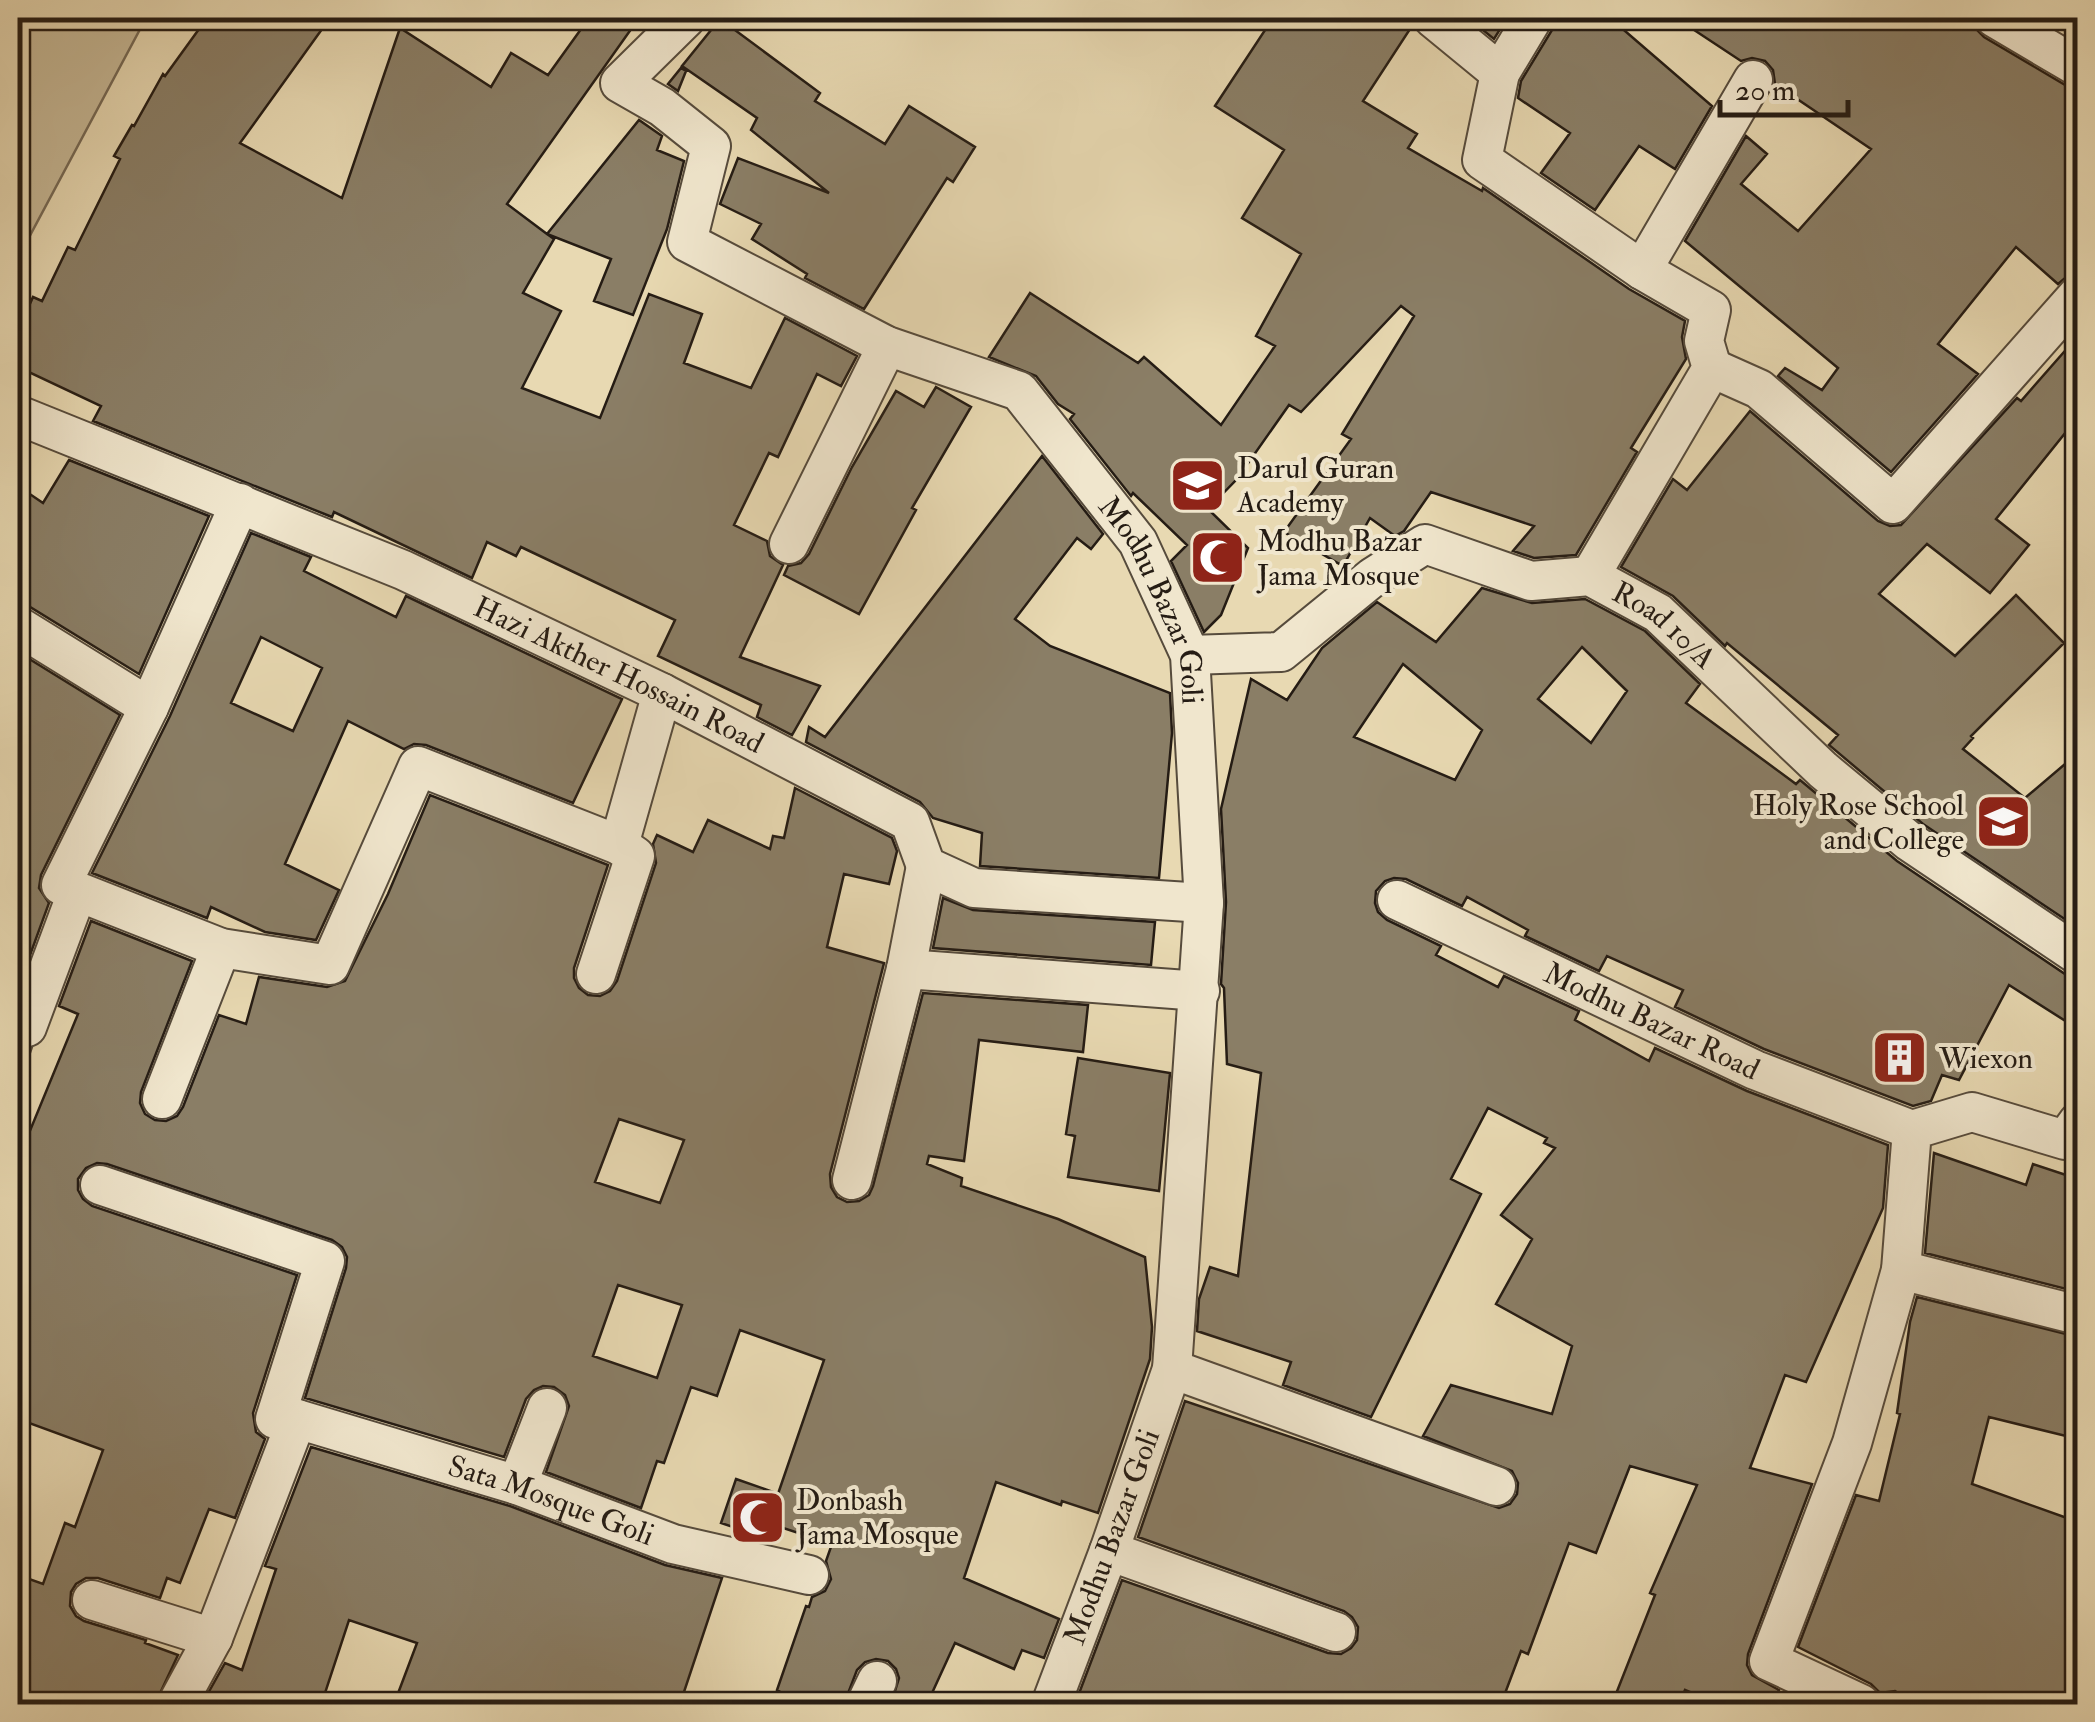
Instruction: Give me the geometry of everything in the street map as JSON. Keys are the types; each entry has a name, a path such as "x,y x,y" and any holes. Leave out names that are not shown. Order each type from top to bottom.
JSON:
{"street":[{"name":"Modhu Bazar Goli","path":"686,18 620,83 662,107 711,146 687,242 887,346 1019,392 1138,542 1190,655 1204,903 1172,1369 1050,1704"},
{"path":"1433,18 1500,73"},
{"path":"1533,18 1500,73 1482,160 1642,270 1711,310 1704,341 1712,368 1590,576"},
{"path":"1995,18 2078,67"},
{"path":"1642,270 1753,80"},
{"path":"1712,368 1759,389 1893,504 2078,295"},
{"path":"789,544 887,346"},
{"name":"Hazi Akther Hossain Road","path":"18,415 403,570 662,693 910,822 926,866"},
{"path":"240,504 149,708 61,885 221,948 330,966 418,766 619,844 635,856 596,974"},
{"name":"Road 10/A","path":"1190,655 1280,652 1373,577 1425,544 1531,581 1590,576 1658,614 1823,770 1910,842 2050,940 2078,955"},
{"path":"18,626 149,708"},
{"path":"619,844 662,693"},
{"path":"852,1180 906,969 926,866 974,888 1204,903"},
{"path":"21,1034 77,893"},
{"name":"Modhu Bazar Road","path":"1397,900 1755,1070 1912,1130"},
{"path":"162,1099 221,948"},
{"path":"906,969 1200,992"},
{"path":"1861,1704 1769,1661 1852,1443 1901,1270 1912,1130 1972,1112 2065,1140 2078,1122"},
{"path":"100,1185 326,1261 275,1419 298,1419 212,1638 176,1704"},
{"path":"1901,1270 2078,1315"},
{"path":"1172,1369 1496,1486"},
{"path":"518,1485 547,1408"},
{"name":"Sata Mosque Goli","path":"298,1419 518,1485 673,1544 809,1574"},
{"path":"1109,1550 1336,1632"},
{"path":"92,1600 212,1638"}],"shaded area":[{"path":"18,18 146,18 18,258"}],"building":[{"path":"207,18 330,18 240,143 342,198 400,28 491,87 511,53 548,75 589,18 639,18 507,204 554,239 523,293 561,311 522,388 600,418 649,294 702,314 684,363 751,388 785,318 857,356 841,386 817,374 778,457 769,453 734,525 767,541 770,556 783,565 740,657 820,686 792,735 757,717 761,705 658,656 675,620 521,547 516,556 487,542 472,578 334,512 332,517 93,421 101,406 18,367 18,331 33,297 42,301 68,247 75,250 120,159 114,156 163,74"},
{"path":"1273,18 1411,18 1412,26 1363,101 1417,134 1408,148 1482,191 1483,188 1629,289 1685,321 1682,337 1686,359 1631,448 1637,452 1576,555 1534,558 1513,551 1534,526 1431,492 1404,531 1395,536 1370,518 1343,566 1284,532 1351,439 1342,434 1414,316 1401,306 1301,412 1289,405 1237,479 1208,509 1248,548 1221,615 1204,632 1171,561 1187,545 1133,493 1131,496 1070,419 1074,414 1058,404 1036,376 989,357 1030,293 1138,363 1144,357 1221,425 1275,346 1256,336 1301,254 1242,218 1284,150 1215,106"},
{"path":"1468,18 1507,18 1494,39"},
{"path":"1555,18 1610,18 1712,106 1675,169 1639,146 1595,210 1541,173 1570,133 1518,98 1521,81 1552,30"},
{"path":"1676,18 1973,18 1975,28 1984,37 2078,89 2078,273 2058,284 2016,247 1938,344 1978,374 1891,472 1778,376 1785,368 1822,390 1838,368 1685,241 1746,136 1767,154 1741,184 1798,231 1871,149 1775,84 1773,70 1765,61 1741,61"},
{"path":"720,19 820,93 815,101 885,144 909,106 975,147 953,182 947,178 864,309 805,278 807,274 752,239 761,224 720,204 738,158 829,193 751,130 757,118 682,66"},
{"path":"681,68 686,71 678,91 668,84"},
{"path":"639,120 662,136 657,150 684,161 667,229 633,315 594,301 611,259 547,234"},
{"path":"2078,336 2078,417 1996,519 2029,545 1990,593 1927,544 1879,594 1955,656 2016,595 2064,643 1971,736 1963,749 2025,798 2078,753 2078,928 1923,824 1829,745 1838,735 1727,643 1725,646 1673,596 1621,567 1673,479 1687,490 1750,411 1878,521 1901,525"},
{"path":"936,387 971,407 912,508 916,510 859,614 784,575 788,566 801,563 809,554 852,467 896,391 924,407"},
{"path":"1042,456 1103,534 1091,549 1077,538 1015,619 1050,646 1170,693 1172,733 1159,878 980,866 982,833 933,818 920,802 806,742 809,727 825,737"},
{"path":"69,460 209,516 139,674 30,607 18,604 18,486 43,503"},
{"path":"251,533 311,557 304,571 396,617 406,596 622,699 573,803 426,745 414,744 404,749 348,721 285,864 339,890 316,940 265,932 211,907 207,918 92,873 170,716","holes":["261,637 322,668 293,731 231,703"]},
{"path":"1482,588 1532,603 1585,599 1645,631 1700,684 1686,703 1796,784 1800,780 1897,861 2065,974 2078,977 2078,1029 2009,985 1959,1080 1942,1075 1931,1101 1913,1106 1764,1049 1675,1007 1683,990 1607,956 1599,971 1525,936 1528,930 1467,897 1462,906 1406,879 1385,881 1376,891 1378,912 1441,946 1436,955 1498,987 1504,976 1579,1011 1575,1020 1649,1061 1655,1048 1747,1091 1888,1145 1883,1208 1806,1382 1785,1375 1750,1468 1812,1484 1748,1654 1747,1665 1752,1675 1779,1690 1772,1704 1718,1704 1685,1690 1679,1704 1612,1704 1655,1595 1650,1593 1697,1485 1630,1466 1596,1553 1569,1543 1528,1654 1521,1651 1501,1704 1075,1704 1122,1580 1328,1653 1341,1654 1357,1640 1358,1627 1344,1611 1138,1537 1185,1401 1499,1508 1510,1504 1517,1494 1518,1483 1512,1471 1423,1436 1451,1385 1552,1414 1572,1346 1496,1304 1532,1239 1501,1215 1555,1148 1544,1143 1547,1138 1488,1108 1451,1179 1481,1194 1371,1417 1283,1385 1291,1362 1197,1331 1199,1299 1210,1267 1238,1276 1261,1073 1227,1064 1221,984 1226,902 1221,809 1251,679 1287,700 1322,648 1377,602 1436,642","holes":["1582,647 1627,691 1591,743 1538,699","1403,664 1482,730 1455,780 1354,737"]},
{"path":"18,652 120,715 41,875 39,888 49,903 18,988"},
{"path":"795,788 892,838 897,851 889,884 844,874 827,947 884,963 830,1174 837,1197 847,1202 859,1201 869,1195 873,1186 923,993 1088,1005 1083,1052 979,1040 964,1161 929,1156 927,1164 962,1178 961,1186 1058,1219 1145,1257 1152,1327 1150,1359 1098,1513 1062,1501 1061,1505 996,1482 964,1578 1059,1619 1044,1658 1022,1650 1014,1669 955,1643 927,1704 891,1704 899,1678 896,1669 888,1661 876,1659 857,1670 844,1704 776,1704 782,1693 777,1690 806,1606 809,1607 812,1597 825,1591 831,1579 826,1561 832,1544 768,1523 824,1360 740,1330 717,1396 691,1387 664,1463 657,1461 641,1508 546,1472 569,1406 565,1395 554,1387 543,1386 526,1399 504,1457 305,1398 346,1268 347,1257 342,1247 332,1240 97,1163 86,1168 78,1179 78,1190 92,1206 297,1275 253,1413 256,1432 265,1439 235,1518 209,1509 180,1583 167,1578 160,1598 98,1578 86,1578 71,1592 70,1606 84,1621 146,1640 145,1643 178,1655 155,1704 18,1704 18,1575 43,1584 65,1523 75,1527 103,1450 18,1419 18,1135 27,1138 78,1014 59,1006 91,921 192,961 141,1092 145,1114 166,1121 177,1116 183,1107 219,1015 246,1024 259,977 327,987 345,981 430,795 608,865 574,968 579,988 588,995 600,996 617,981 656,863 653,844 657,835 693,852 708,820 770,849 773,836 784,838","holes":["619,1119 684,1140 660,1203 595,1182","618,1285 682,1305 657,1378 593,1356"]},
{"path":"943,898 973,910 1155,922 1151,965 933,948"},
{"path":"1078,1058 1170,1073 1159,1191 1068,1177 1075,1136 1066,1134"},
{"path":"1934,1153 2026,1185 2033,1164 2078,1179 2078,1292 1925,1253"},
{"path":"1917,1297 2078,1337 2078,1439 1989,1417 1972,1484 2078,1522 2078,1704 1916,1704 1895,1691 1880,1693 1871,1684 1798,1647 1856,1495 1879,1501 1900,1414 1897,1413 1910,1322"},
{"path":"311,1447 510,1506 665,1565 722,1578 680,1704 394,1704 417,1643 349,1620 323,1699 326,1704 202,1704 225,1663 242,1670 276,1569 265,1566"},
{"path":"736,1479 776,1493 760,1536 721,1523"}],"place":[{"name":"Darul Guran Academy","path":"1198,485"},
{"name":"Modhu Bazar Jama Mosque","path":"1218,558"},
{"name":"Holy Rose School and College","path":"2003,822"},
{"name":"Wiexon","path":"1900,1058"},
{"name":"Donbash Jama Mosque","path":"757,1517"}]}
